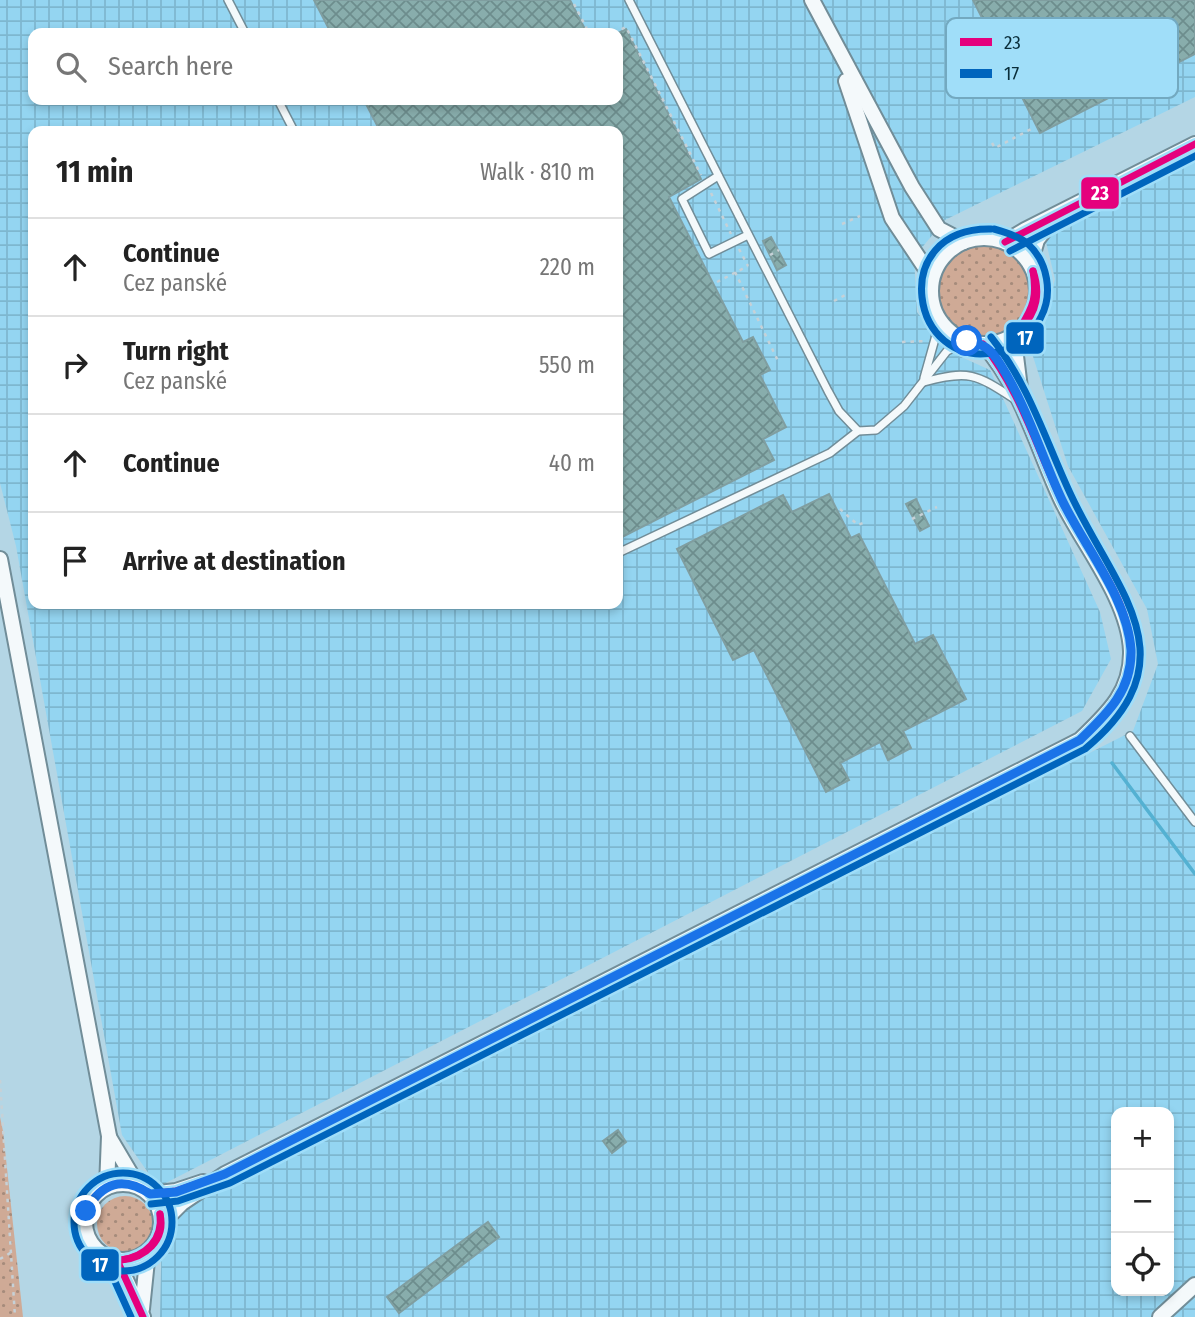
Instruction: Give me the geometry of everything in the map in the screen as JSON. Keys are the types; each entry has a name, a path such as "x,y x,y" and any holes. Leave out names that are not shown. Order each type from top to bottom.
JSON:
{"street":[{"path":"812,0 912,187 939,229 964,242"},
{"path":"833,43 892,218 932,278"},
{"path":"1005,242 1195,144"},
{"path":"1030,264 1037,240 1055,215"},
{"path":"978,239 1005,242 1017,249 1030,264 1036,281 1037,300 1030,318 1017,333 1000,342 984,344 967,341 952,333 940,321 933,306 932,278 942,258 964,242 978,239"},
{"path":"1017,333 1016,356 1022,404"},
{"path":"109,1136 144,1190 159,1207 162,1223 158,1239 148,1251 133,1259 117,1260 102,1254 90,1242 85,1227 86,1211 94,1196 107,1187 123,1183 144,1190 176,1192 225,1174 1080,740 1111,710 1127,680 1131,651 1125,622 1114,595 1064,504 1022,404 999,362 984,344"},
{"path":"0,559 109,1136 107,1187"},
{"path":"162,1223 182,1203 225,1174"},
{"path":"142,1314 148,1251"},
{"path":"117,1260 142,1314"},
{"path":"1160,1317 1195,1285"}],"lane":[{"path":"228,0 242,28"},
{"path":"629,0 839,411 858,431"},
{"path":"281,105 291,126"},
{"path":"718,176 682,199 709,254 748,235"},
{"path":"923,382 940,321"},
{"path":"623,551 830,453 858,431 876,430 904,406 947,351 967,341"},
{"path":"923,382 950,374 980,377 1022,404"},
{"path":"1130,736 1195,822"}],"path":[{"path":"574,4 586,28"},
{"path":"623,28 626,27 749,265 717,282"},
{"path":"992,143 995,148 1035,128"},
{"path":"842,225 860,216"},
{"path":"735,272 779,363"},
{"path":"834,301 849,293"},
{"path":"902,342 928,341"},
{"path":"912,519 937,507"},
{"path":"840,509 858,525 865,523"},
{"path":"0,1080 15,1317"},
{"path":"0,1259 12,1252"}],"shaded area":[{"path":"0,0 1195,0 1195,97 945,220 914,257 917,312 946,350 990,370 1100,612 1111,659 1082,711 158,1187 122,1135 16,546 0,483"},
{"path":"1195,162 1195,1317 160,1317 162,1220 1133,731 1158,664 1147,609 1068,466 1029,344 1045,323 1055,279 1045,238"},
{"path":"984,246 1001,250 1016,259 1025,274 1029,291 1025,308 1016,323 1001,332 984,336 967,332 952,323 943,308 939,291 943,274 952,259 967,250"},
{"path":"0,1117 3,1131 23,1317 0,1317"},
{"path":"125,1196 136,1198 145,1204 151,1213 151,1235 145,1244 136,1250 125,1252 114,1250 105,1244 99,1235 97,1224 99,1213 105,1204 114,1198"}],"building":[{"path":"314,0 570,0 584,28 328,28"},
{"path":"973,0 1195,0 1195,54 1178,63 1178,18 982,18"},
{"path":"626,29 701,179 669,197 743,342 753,337 770,370 760,375 786,427 763,439 774,460 623,536 623,126 377,126 367,105 623,105 623,30"},
{"path":"1022,98 1109,98 1040,133"},
{"path":"771,237 786,265 777,270 763,241"},
{"path":"829,494 851,538 859,534 915,644 933,635 966,699 903,731 911,748 888,760 880,742 840,763 849,780 826,792 754,650 733,660 677,549 783,495 792,512"},
{"path":"916,499 929,526 920,531 906,504"},
{"path":"618,1130 626,1142 612,1153 603,1141"},
{"path":"488,1222 499,1237 399,1313 387,1297"}],"waterway":[{"path":"1112,763 1195,874"}],"transit line":[{"name":"23","path":"1005,242 1195,144"},
{"name":"17","path":"1010,251 1195,156"},
{"name":"17","path":"991,229 958,235 935,250 924,272 922,297 929,321 945,341 967,352 997,352 1017,344 1038,324 1045,308 1046,279 1035,251 1020,239 994,229"},
{"name":"23","path":"1020,328 1033,301 1033,271"},
{"name":"23","path":"1020,328 1031,316 1036,301 1033,271"},
{"name":"17","path":"151,1204 178,1201 230,1183 1085,749 1118,716 1135,684 1140,653 1135,623 1123,592 1070,493 1026,393 991,337"},
{"name":"23","path":"150,1194 176,1191 225,1174 1080,740 1096,724 1118,698 1127,677 1131,644 1127,623 1108,580 1062,501 1008,381 983,344"},
{"name":"17","path":"123,1173 142,1177 157,1188 168,1203 172,1222 168,1241 157,1256 142,1267 123,1271 104,1267 89,1256 78,1241 74,1222 78,1203 89,1188 104,1177 123,1173"},
{"name":"23","path":"121,1260 138,1256 152,1246 160,1232 160,1214"},
{"name":"23","path":"121,1260 138,1255 151,1245 159,1232 160,1214"},
{"name":"23","path":"117,1260 143,1317"},
{"name":"17","path":"107,1264 131,1317"}],"route":[{"path":"86,1211 94,1196 107,1187 123,1183 138,1186 150,1194 176,1192 225,1174 1080,740 1111,710 1127,680 1131,651 1125,622 1114,595 1064,504 1022,404 999,362 984,344 967,341"}]}
